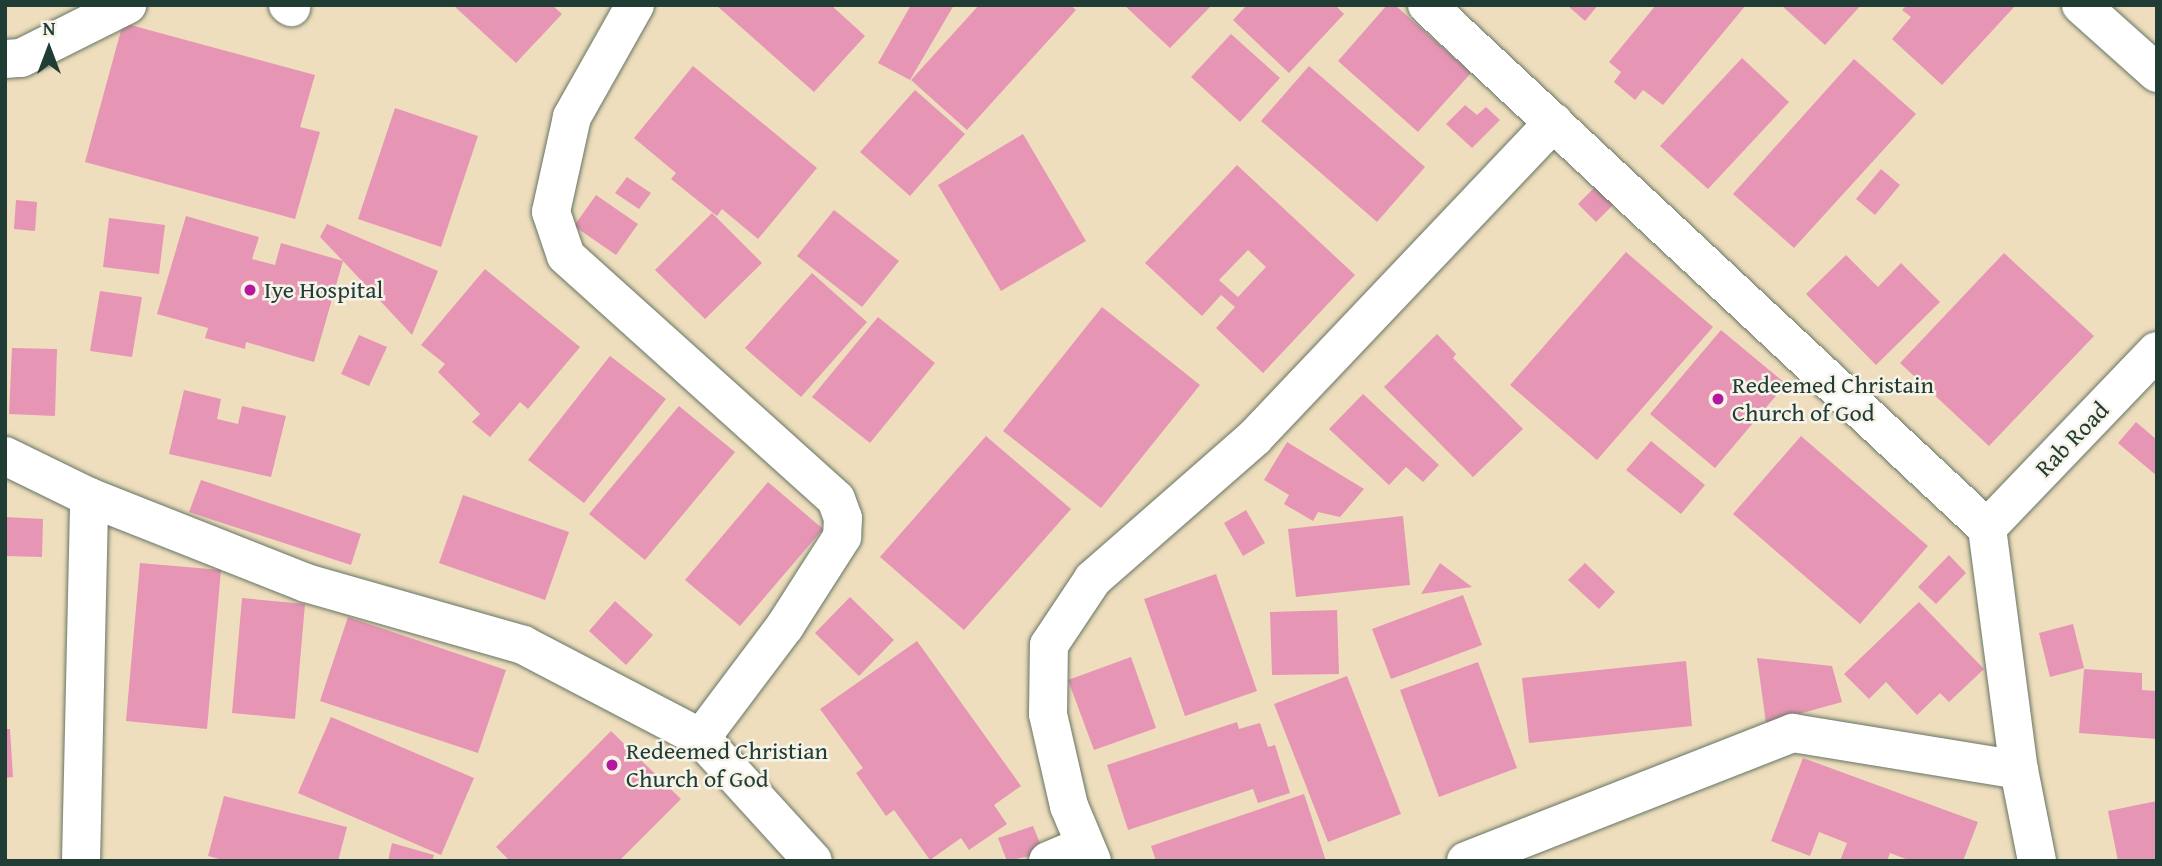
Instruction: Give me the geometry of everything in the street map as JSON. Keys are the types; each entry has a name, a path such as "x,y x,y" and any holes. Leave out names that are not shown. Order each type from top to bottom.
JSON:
{"street":[{"path":"5,59 21,58 127,5"},
{"path":"635,5 572,117 551,212 566,256 836,499 844,518 842,537 792,615 701,738"},
{"path":"1427,5 1987,528 2019,770 2037,861"},
{"path":"2081,5 2157,73"},
{"path":"1048,861 1087,854 1048,714 1049,645 1093,579 1255,437 1554,121"},
{"name":"Rab Road","path":"1987,528 2149,374"},
{"path":"5,456 89,497 306,583 523,645 701,738 813,861"},
{"path":"81,861 89,497"},
{"path":"1466,861 1793,733 2019,770"}],"building":[{"path":"453,5 552,5 562,14 516,63"},
{"path":"716,5 831,5 865,36 814,92"},
{"path":"911,5 954,5 910,80 878,63"},
{"path":"979,5 1070,5 1076,10 967,130 911,80"},
{"path":"1124,5 1212,5 1170,48"},
{"path":"1247,5 1335,5 1344,14 1289,73 1233,20"},
{"path":"1387,5 1395,5 1471,73 1418,132 1338,61"},
{"path":"1567,5 1598,5 1585,21"},
{"path":"1656,5 1746,5 1663,105 1643,90 1635,100 1614,82 1621,72 1609,62"},
{"path":"1781,5 1861,5 1825,45"},
{"path":"1907,5 2016,5 1942,85 1892,39 1911,17 1902,10"},
{"path":"123,23 315,75 300,127 320,132 295,219 85,162"},
{"path":"1231,34 1280,78 1240,122 1191,77"},
{"path":"1742,58 1789,102 1708,189 1660,146"},
{"path":"1854,59 1916,114 1794,248 1733,194"},
{"path":"693,66 817,168 758,239 722,209 717,216 671,179 676,173 634,138"},
{"path":"1309,66 1425,167 1377,222 1261,121"},
{"path":"915,90 965,134 910,196 860,152"},
{"path":"1465,105 1477,115 1486,107 1500,120 1472,148 1446,124"},
{"path":"395,108 478,136 441,247 358,219"},
{"path":"1023,134 1086,241 1001,291 938,185"},
{"path":"1237,165 1355,275 1263,373 1216,328 1235,307 1221,295 1202,316 1145,263","holes":["1248,250 1266,267 1238,297 1219,280"]},
{"path":"1881,169 1900,185 1875,215 1856,199"},
{"path":"627,177 651,193 639,209 615,193"},
{"path":"1595,187 1613,205 1596,222 1578,204"},
{"path":"596,195 638,224 616,255 574,226"},
{"path":"16,200 37,202 35,231 14,229"},
{"path":"834,210 899,261 862,307 797,256"},
{"path":"712,213 762,263 705,319 655,270"},
{"name":"Iye Hospital","path":"186,216 259,237 252,259 275,265 281,243 343,261 314,362 246,342 245,349 205,338 208,328 157,314"},
{"path":"109,218 165,225 159,274 103,267"},
{"path":"327,224 438,271 412,335 320,237"},
{"path":"1626,252 1713,327 1597,460 1510,385"},
{"path":"2004,253 2094,336 1989,446 1900,363"},
{"path":"1846,255 1878,287 1901,263 1940,302 1876,365 1806,294"},
{"path":"485,269 580,347 528,409 520,402 490,437 472,422 480,414 438,372 445,364 421,345"},
{"path":"812,273 867,322 801,397 745,348"},
{"path":"100,291 142,297 132,357 90,351"},
{"path":"1102,307 1200,385 1101,508 1003,431"},
{"path":"878,317 935,363 870,443 812,397"},
{"name":"Redeemed Christain Church of God","path":"1721,330 1786,384 1715,468 1650,414"},
{"path":"1437,334 1456,354 1453,358 1523,429 1473,477 1384,387"},
{"path":"359,335 387,347 369,386 341,374"},
{"path":"12,348 57,349 55,416 9,414"},
{"path":"610,356 666,399 584,503 528,460"},
{"path":"184,390 221,399 217,419 238,424 242,406 286,416 271,477 169,454"},
{"path":"1363,394 1439,465 1423,482 1406,467 1389,485 1329,429"},
{"path":"679,406 735,452 645,560 589,514"},
{"path":"2136,422 2157,440 2157,476 2118,443"},
{"path":"986,436 1071,509 964,630 880,557"},
{"path":"1801,436 1928,546 1860,624 1733,514"},
{"path":"1651,441 1705,485 1681,514 1626,470"},
{"path":"1287,442 1364,489 1340,517 1318,512 1313,521 1284,504 1289,495 1264,480"},
{"path":"201,480 361,534 351,565 189,512"},
{"path":"768,482 823,529 740,626 685,580"},
{"path":"463,495 569,532 545,600 439,563"},
{"path":"1246,510 1265,543 1243,556 1224,523"},
{"path":"1403,516 1410,585 1296,597 1288,529"},
{"path":"5,517 43,519 42,557 5,556"},
{"path":"1949,555 1966,573 1936,604 1918,587"},
{"path":"140,563 221,570 207,729 126,721"},
{"path":"1440,563 1472,587 1421,594"},
{"path":"1585,563 1615,592 1599,609 1568,580"},
{"path":"1216,574 1257,691 1185,716 1144,599"},
{"path":"1463,595 1482,645 1391,679 1372,629"},
{"path":"850,597 894,640 859,676 815,633"},
{"path":"242,598 305,604 295,719 232,713"},
{"path":"615,601 653,635 626,665 589,631"},
{"path":"1919,602 1984,669 1949,702 1940,693 1917,715 1886,682 1869,699 1844,674"},
{"path":"1337,610 1339,674 1272,675 1270,612"},
{"path":"348,617 506,670 478,753 320,701"},
{"path":"2073,624 2084,668 2050,677 2039,633"},
{"path":"917,641 1021,786 994,805 1007,824 969,850 961,838 930,860 894,810 886,816 856,773 863,768 820,709"},
{"path":"1131,657 1156,728 1094,750 1068,680"},
{"path":"1757,658 1832,666 1842,702 1766,723"},
{"path":"1686,661 1692,726 1529,743 1522,678"},
{"path":"1478,662 1517,768 1439,797 1400,690"},
{"path":"2084,669 2142,673 2142,690 2157,691 2157,739 2079,733"},
{"path":"1347,676 1401,814 1328,842 1274,704"},
{"path":"331,717 474,778 441,855 298,793"},
{"path":"1237,722 1239,729 1260,723 1268,747 1275,745 1290,793 1258,803 1253,789 1128,830 1107,765"},
{"path":"5,729 10,729 13,777 5,778"},
{"name":"Redeemed Christian Church of God","path":"611,731 681,799 619,861 510,861 496,847"},
{"path":"1803,758 1978,822 1963,861 1911,861 1890,853 1887,861 1840,861 1847,843 1819,832 1810,856 1771,841"},
{"path":"1304,794 1326,861 1156,861 1151,846"},
{"path":"224,796 347,827 338,861 227,861 208,856"},
{"path":"2157,801 2157,861 2118,861 2108,811"},
{"path":"1033,826 1044,853 1007,861 998,838"},
{"path":"392,843 434,855 432,861 388,861"}],"place":[{"name":"Iye Hospital","path":"250,290"},
{"name":"Redeemed Christain Church of God","path":"1718,399"},
{"name":"Redeemed Christian Church of God","path":"612,765"}]}
